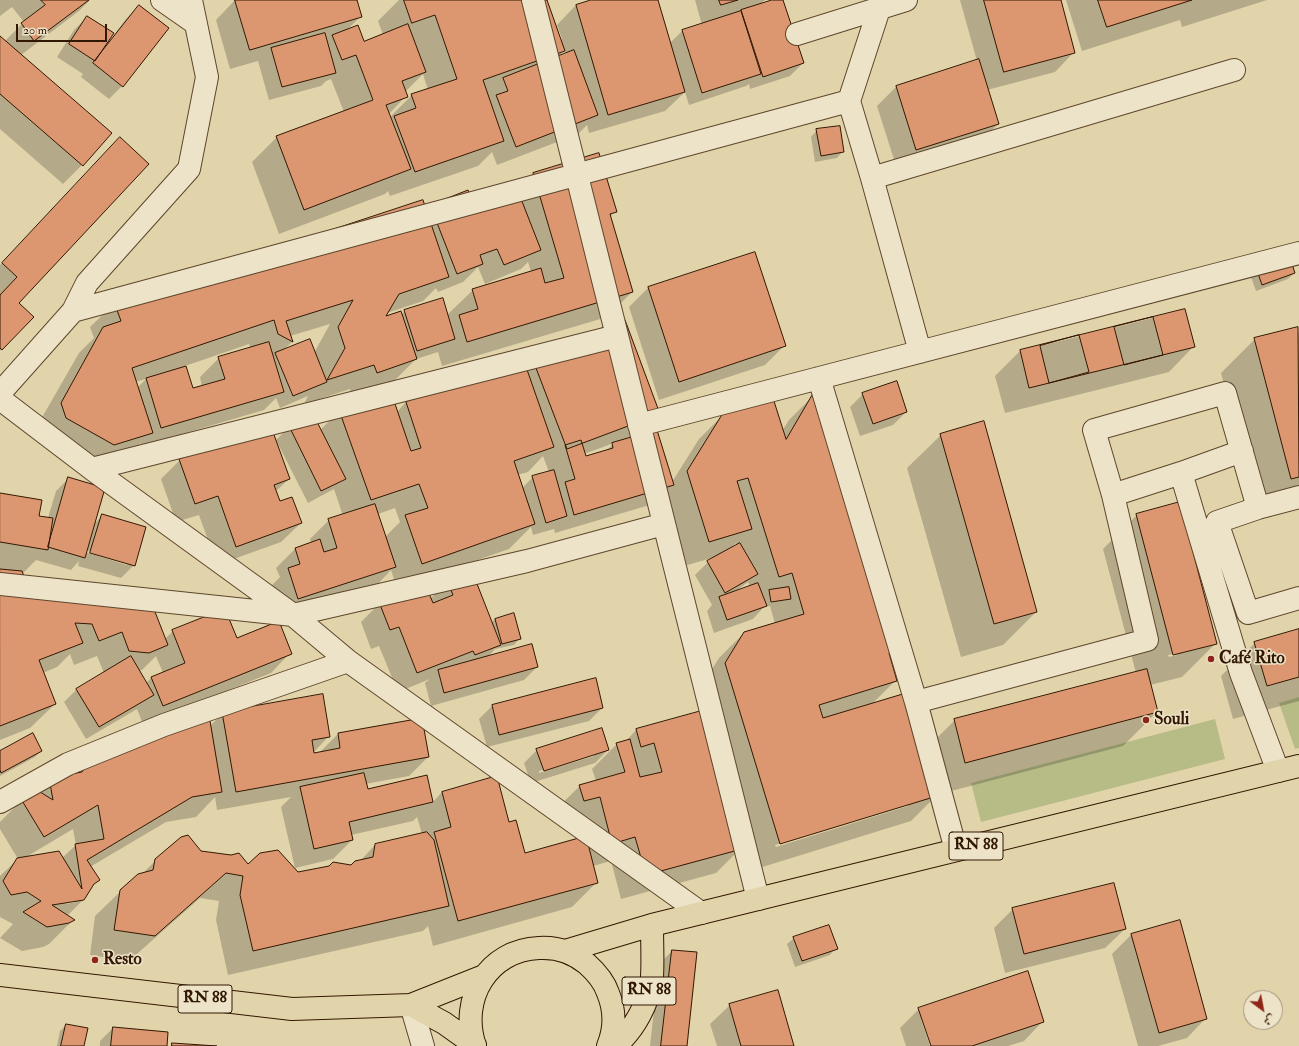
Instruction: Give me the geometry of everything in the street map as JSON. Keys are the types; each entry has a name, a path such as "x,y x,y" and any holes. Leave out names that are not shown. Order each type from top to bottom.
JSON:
{"main road":[{"name":"RN 88","path":"565,951 652,925 1299,766"},
{"name":"RN 88","path":"615,1046 621,1041 634,1024 642,1010 648,994 652,978 652,925"},
{"path":"475,1046 470,1028 470,1010 475,992 484,976 497,964 512,954 529,949 548,948 565,951 581,959 595,971 606,986 612,1002 614,1020 608,1046"},
{"name":"RN 88","path":"0,975 292,1010 411,1005 484,976"},
{"path":"411,1005 444,1023 475,1046"}],"street":[{"path":"162,0 195,23"},
{"path":"0,393 74,311 87,283 189,169 207,77 191,0"},
{"path":"534,0 576,174 758,899"},
{"path":"798,34 906,0"},
{"path":"879,9 849,101 920,352"},
{"path":"872,178 1234,70"},
{"path":"74,311 849,101"},
{"path":"639,425 1299,253"},
{"path":"92,469 617,336"},
{"path":"819,378 916,702 956,850"},
{"path":"916,702 1147,640 1113,495 1094,430 1225,393 1258,508"},
{"path":"0,399 92,469 293,615 348,661 701,913"},
{"path":"1113,495 1242,451"},
{"path":"1181,473 1241,673 1278,771"},
{"path":"1299,497 1258,508 1217,522 1248,612 1299,598"},
{"path":"0,584 293,615 527,561 664,524"},
{"path":"0,802 68,764 164,725 348,661"},
{"path":"411,1005 423,1046"}],"green space":[{"path":"1299,697 1299,748 1295,749 1279,703"},
{"path":"1215,719 1225,759 981,822 971,783"}],"building":[{"path":"41,0 89,0 34,41 21,23 45,5"},
{"path":"235,0 357,0 362,17 250,50"},
{"path":"404,0 547,0 565,51 483,80 504,141 415,172 394,116 416,108 411,94 457,79 435,15 412,23"},
{"path":"591,0 658,0 685,92 608,115 576,5"},
{"path":"719,0 738,0 721,5"},
{"path":"772,0 783,0 804,63 763,77 741,10"},
{"path":"984,0 1061,0 1075,53 1004,72"},
{"path":"1098,0 1192,0 1107,27"},
{"path":"139,5 169,28 123,87 93,63"},
{"path":"741,11 761,74 702,93 682,30"},
{"path":"87,16 114,33 95,61 69,44"},
{"path":"408,24 426,72 402,81 408,97 386,105 411,169 304,210 276,136 373,100 356,55 342,60 332,35 358,25 364,41"},
{"path":"325,33 336,73 282,87 271,48"},
{"path":"0,36 112,133 83,166 0,94"},
{"path":"574,50 598,115 516,147 496,95 508,91 503,78"},
{"path":"979,59 999,124 916,150 896,86"},
{"path":"840,126 844,152 821,156 816,129"},
{"path":"120,137 149,164 19,303 34,317 2,350 0,348 0,295 17,277 2,263"},
{"path":"599,153 617,212 610,214 633,292 467,342 459,315 478,309 472,289 541,268 545,283 564,278 533,173"},
{"path":"516,186 541,250 504,265 497,249 480,255 483,264 457,274 430,205 468,190 474,202"},
{"path":"423,200 449,277 399,294 386,316 401,311 417,359 377,373 374,365 327,380 345,348 338,327 353,300 286,321 293,342 278,334 274,320 132,368 153,433 114,445 66,418 61,403 103,327 121,321 114,302"},
{"path":"1286,247 1295,273 1262,285 1253,259"},
{"path":"755,252 786,346 679,382 648,287"},
{"path":"443,298 455,339 417,351 404,310"},
{"path":"1185,309 1195,347 1029,388 1020,350"},
{"path":"1153,317 1163,355 1124,365 1114,327"},
{"path":"625,320 660,414 567,449 531,355"},
{"path":"1298,327 1299,477 1291,479 1254,338"},
{"path":"1079,335 1089,372 1049,383 1040,346"},
{"path":"310,339 327,382 293,396 275,353"},
{"path":"269,342 284,392 161,428 146,378 186,366 193,388 225,379 218,357"},
{"path":"524,361 554,447 514,461 535,524 422,564 405,515 428,508 419,484 371,500 339,410 391,392 411,451 421,448 406,402"},
{"path":"897,381 907,412 873,424 862,393"},
{"path":"813,394 891,653 889,653 897,681 819,705 823,718 906,693 937,796 780,844 725,663 744,632 804,614 792,573 779,577 748,478 737,481 752,529 709,542 687,471 723,413 773,398 786,439"},
{"path":"313,414 346,479 321,491 289,426"},
{"path":"984,421 1037,612 994,624 940,434"},
{"path":"657,430 674,485 574,515 565,482 575,479 565,445 581,440 586,456 613,448 612,443"},
{"path":"273,432 290,479 274,485 280,501 292,497 302,523 236,547 218,496 195,504 179,459 249,434"},
{"path":"554,470 567,516 546,523 532,476"},
{"path":"68,477 105,488 85,558 48,547"},
{"path":"0,493 42,500 39,516 53,518 48,550 0,542"},
{"path":"1180,502 1217,644 1173,655 1136,514"},
{"path":"375,504 396,567 298,599 288,568 300,564 295,548 320,539 324,552 337,548 328,519"},
{"path":"102,514 146,527 135,566 90,553"},
{"path":"740,543 758,574 725,593 707,561"},
{"path":"0,569 22,571 25,579 148,594 168,645 149,653 129,651 122,632 99,641 92,624 75,623 83,643 39,660 56,704 0,726"},
{"path":"472,571 501,645 475,655 473,651 417,673 399,627 390,630 379,602 425,584 433,603 453,595 447,580"},
{"path":"758,583 767,606 727,620 719,597"},
{"path":"789,587 791,599 771,602 769,590"},
{"path":"225,609 237,638 279,621 292,654 163,706 151,677 185,663 172,630"},
{"path":"514,613 521,639 502,644 495,619"},
{"path":"1299,629 1299,677 1267,686 1254,642"},
{"path":"532,644 538,667 444,693 438,670"},
{"path":"131,656 154,695 99,727 76,689"},
{"path":"1147,669 1158,712 965,763 954,719"},
{"path":"596,678 603,708 499,735 492,705"},
{"path":"323,694 330,737 312,740 314,753 340,748 338,733 422,718 429,757 236,792 222,712"},
{"path":"208,709 222,792 192,797 87,860 100,880 94,884 84,900 52,905 75,920 69,923 47,927 23,912 41,901 27,892 11,895 3,881 17,858 59,851 82,889 75,844 104,839 98,805 44,837 21,799 37,790 53,800 49,778 82,772 91,758"},
{"path":"705,710 742,849 646,875 635,837 612,844 600,797 584,801 579,785 625,772 616,743 630,739 640,777 662,772 654,743 641,747 636,729"},
{"path":"602,728 609,750 544,771 536,749"},
{"path":"33,733 42,751 1,773 0,751"},
{"path":"364,773 368,789 427,775 433,802 349,822 353,840 314,849 300,787"},
{"path":"497,776 509,822 516,820 525,853 586,836 598,883 458,921 434,832 451,827 442,792"},
{"path":"427,832 434,840 449,906 253,951 240,895 243,876 226,873 155,936 114,930 120,890 138,874 153,870 155,859 181,837 188,835 201,851 231,855 239,853 248,864 260,853 278,850 298,872 329,866 333,862 351,865 355,861 373,857 375,844"},
{"path":"1114,883 1126,929 1024,954 1012,908"},
{"path":"1180,920 1207,1019 1159,1033 1131,934"},
{"path":"829,925 838,949 802,961 793,937"},
{"path":"672,950 697,952 687,1046 661,1046"},
{"path":"1028,971 1044,1022 972,1046 931,1046 918,1008"},
{"path":"778,990 794,1046 741,1046 729,1004"},
{"path":"66,1024 88,1028 84,1046 61,1046"},
{"path":"113,1027 168,1032 167,1046 111,1046"},
{"path":"172,1043 217,1046 172,1046"}],"place":[{"name":"Café Rito","path":"1211,659"},
{"name":"Souli","path":"1146,720"},
{"name":"Resto","path":"95,960"}]}
